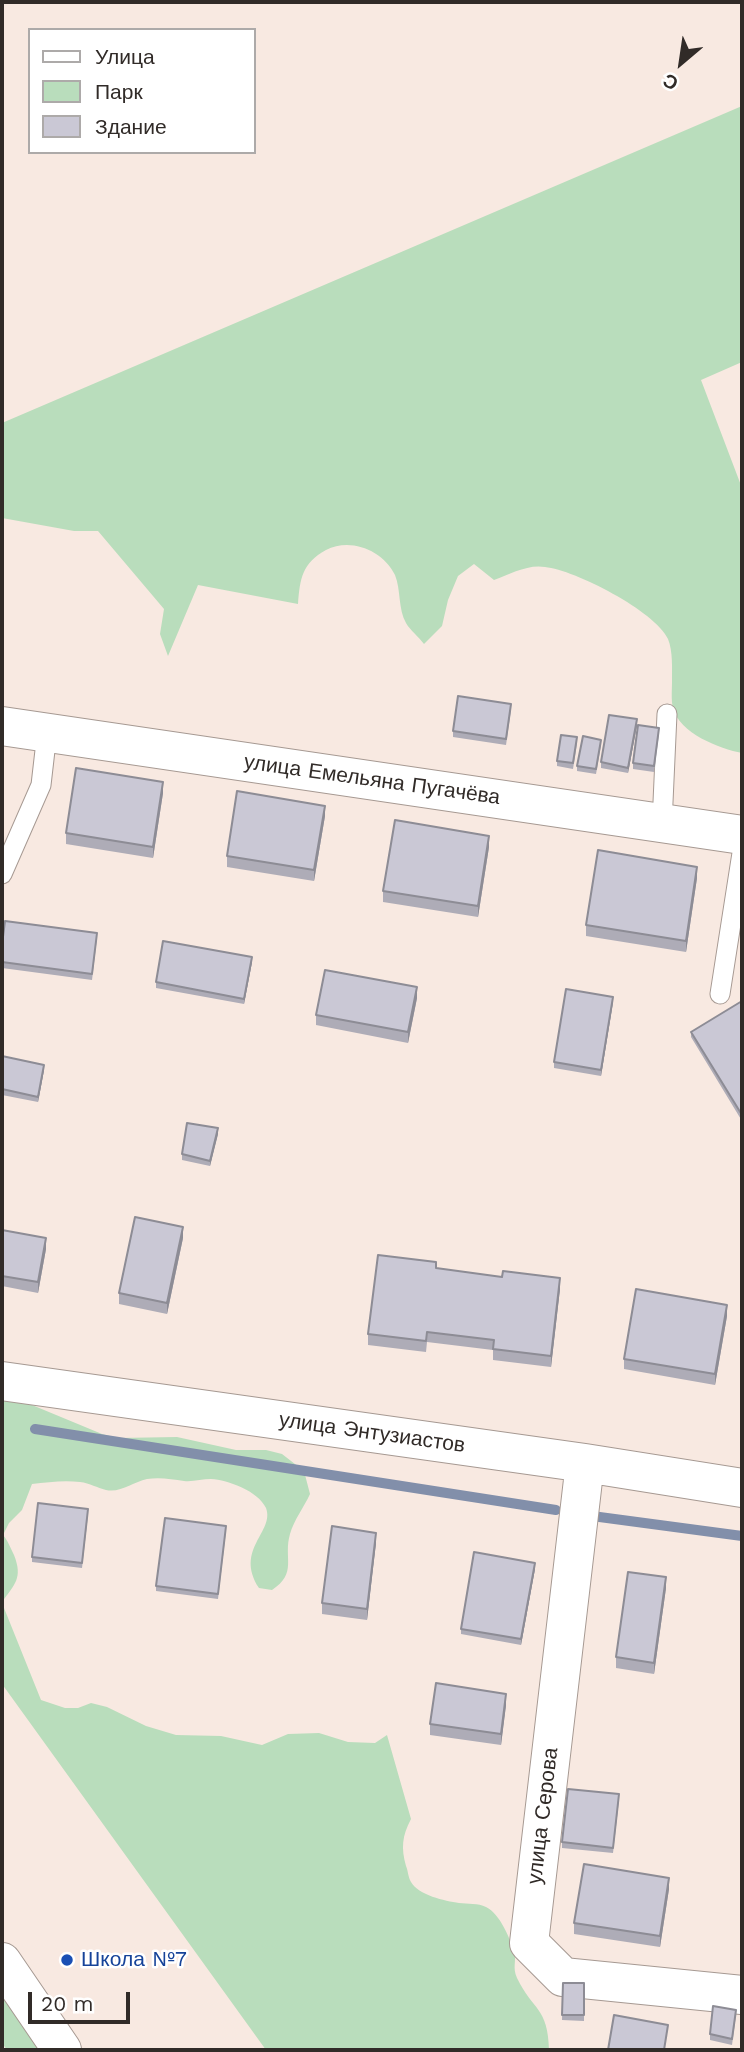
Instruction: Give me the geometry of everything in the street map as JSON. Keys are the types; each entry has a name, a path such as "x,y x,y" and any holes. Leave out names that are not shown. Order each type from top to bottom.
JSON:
{"street":[{"name":"улица Емельяна Пугачёва","path":"2,726 742,835"},
{"name":"улица Энтузиастов","path":"2,1381 585,1463 742,1488"},
{"name":"улица Серова","path":"585,1463 528,1943 563,1977 742,1995"},
{"path":"2,1962 62,2050"}],"lane":[{"path":"662,824 667,715"},
{"path":"2,874 41,785 47,733"},
{"path":"720,994 742,853"}],"green space":[{"path":"742,106 742,362 701,380 742,488 742,753 702,738 683,725 677,717 672,702 671,649 668,639 648,616 594,584 558,570 532,567 494,580 474,564 458,576 448,600 442,626 424,644 403,618 397,581 390,566 365,548 335,546 318,555 307,566 301,579 298,604 198,585 168,656 160,634 164,609 98,531 74,531 2,518 2,423"},
{"path":"2,1400 32,1405 118,1438 177,1437 236,1450 266,1450 282,1454 304,1471 310,1494 290,1534 285,1577 272,1590 259,1588 252,1574 251,1562 265,1525 266,1508 256,1496 234,1484 211,1479 187,1481 156,1478 111,1491 87,1483 50,1482 32,1484 22,1510 9,1523 3,1535 17,1563 18,1575 2,1602"},
{"path":"2,1603 41,1700 65,1708 78,1708 91,1703 107,1707 146,1726 176,1735 221,1736 262,1745 288,1734 319,1733 348,1742 375,1743 387,1735 411,1819 403,1848 411,1882 414,1887 432,1897 476,1904 496,1915 515,1955 517,1978 543,2017 549,2050 266,2050 2,1684"},
{"path":"2,1996 39,2050 7,2050 2,2043"}],"building":[{"path":"458,696 511,704 506,739 453,731"},
{"path":"609,715 637,719 628,768 601,762"},
{"path":"638,725 659,728 654,766 633,763"},
{"path":"561,735 577,737 573,763 557,761"},
{"path":"583,736 601,740 596,769 577,766"},
{"path":"76,768 163,782 153,847 66,833"},
{"path":"237,791 325,806 314,870 227,856"},
{"path":"395,820 489,836 478,906 383,891"},
{"path":"598,850 697,867 686,941 586,925"},
{"path":"5,921 97,933 92,974 2,962"},
{"path":"163,941 252,957 244,999 156,982"},
{"path":"325,970 417,987 408,1032 316,1015"},
{"path":"566,989 613,997 601,1070 554,1062"},
{"path":"742,1001 742,1115 691,1032"},
{"path":"2,1056 44,1065 38,1097 2,1089"},
{"path":"187,1123 218,1128 210,1161 182,1154"},
{"path":"135,1217 183,1227 167,1303 119,1293"},
{"path":"2,1230 46,1238 38,1282 2,1276"},
{"path":"378,1255 436,1262 436,1268 502,1277 503,1271 560,1278 551,1356 493,1349 494,1340 427,1332 426,1341 368,1334"},
{"path":"636,1289 727,1305 715,1374 624,1359"},
{"path":"38,1503 88,1509 82,1563 32,1557"},
{"path":"165,1518 226,1526 218,1594 156,1586"},
{"path":"332,1526 376,1533 367,1609 322,1603"},
{"path":"474,1552 535,1563 521,1639 461,1629"},
{"path":"628,1572 666,1577 654,1663 616,1657"},
{"path":"436,1683 506,1694 501,1734 430,1724"},
{"path":"568,1789 619,1794 613,1848 562,1842"},
{"path":"584,1864 669,1878 660,1936 574,1923"},
{"path":"563,1983 584,1983 584,2015 562,2015"},
{"path":"713,2006 736,2010 732,2039 710,2034"},
{"path":"614,2015 668,2025 664,2050 608,2050"}],"waterway":[{"path":"35,1429 556,1510"},
{"path":"592,1516 742,1536"}],"place":[{"name":"Школа №7","path":"67,1960"}]}
